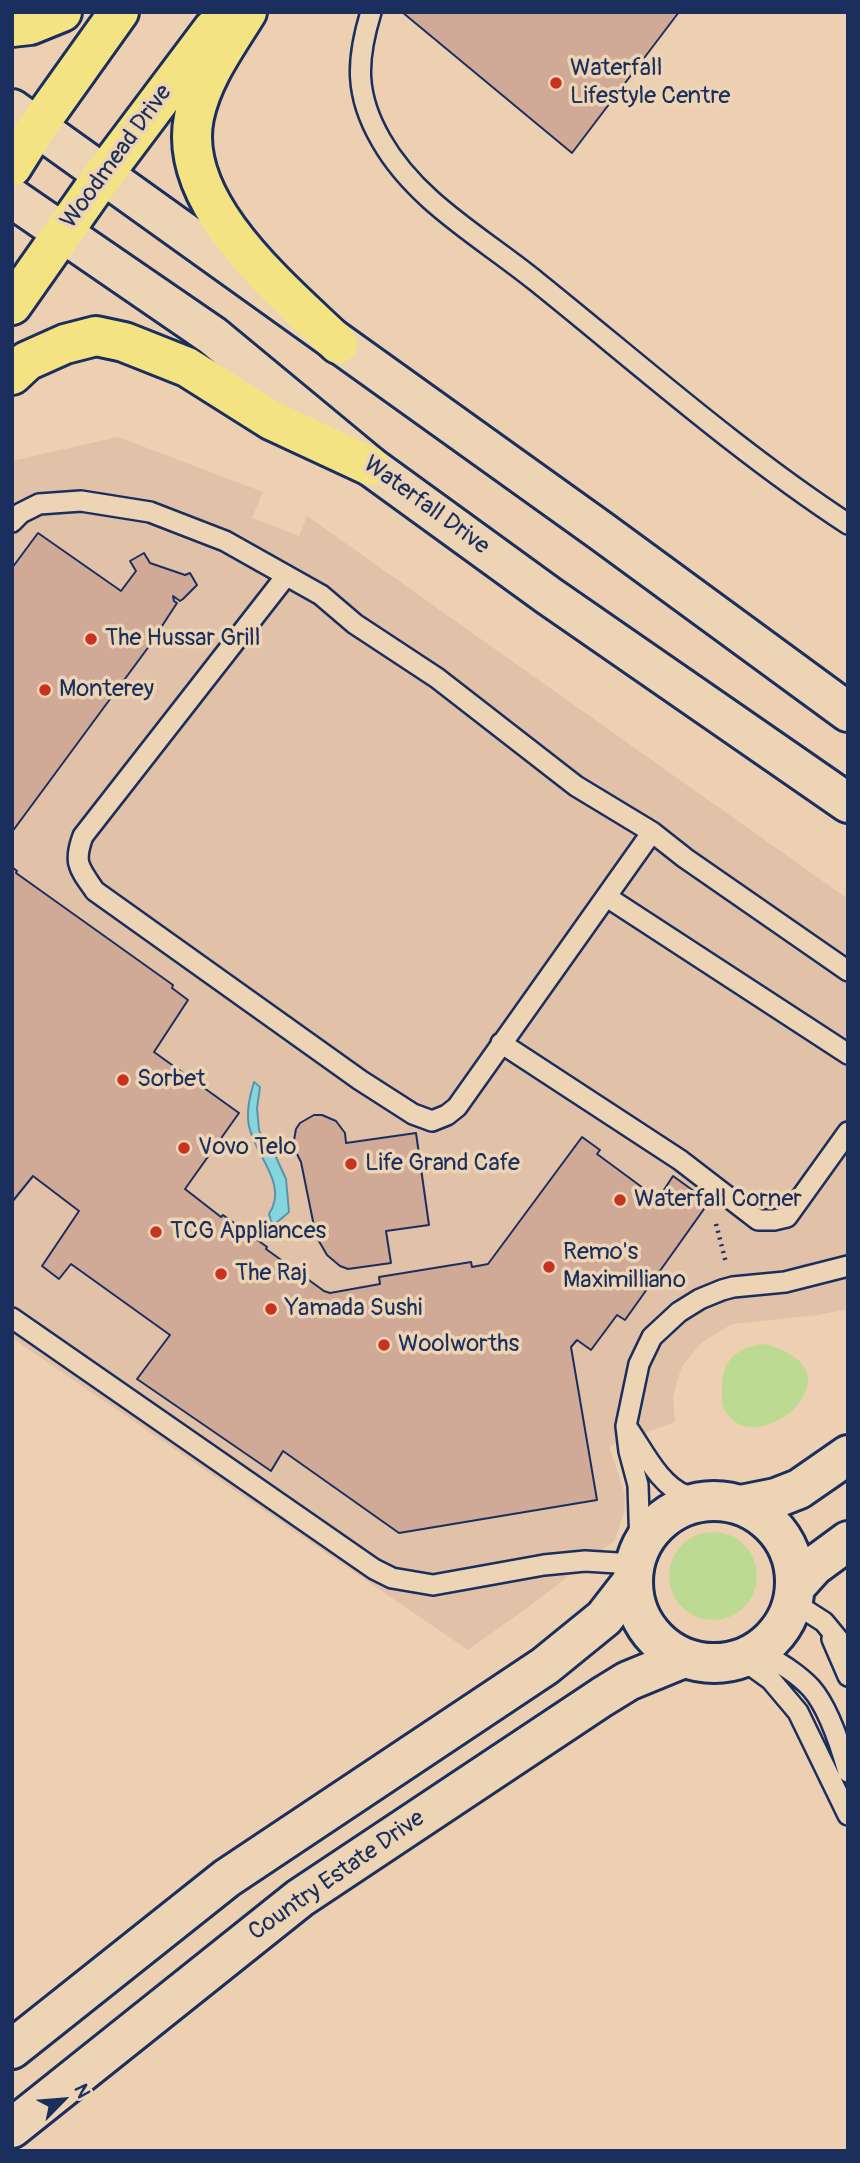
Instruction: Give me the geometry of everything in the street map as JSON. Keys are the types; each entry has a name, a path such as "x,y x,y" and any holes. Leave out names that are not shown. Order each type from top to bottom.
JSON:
{"main road":[{"path":"12,27 30,25 62,12"},
{"path":"12,167 25,118 119,12"},
{"name":"Woodmead Drive","path":"12,305 104,174 225,12"},
{"path":"247,12 209,74 194,119 197,173 207,200 258,266 338,344"},
{"path":"12,375 27,361 65,344 96,337 124,342 187,367 271,420 370,466"}],"street":[{"path":"25,118 601,531 848,712"},
{"name":"Waterfall Drive","path":"12,198 213,335 370,466 549,596 848,803"},
{"path":"12,2049 227,1878 545,1666 604,1618 652,1529 668,1514 687,1504 776,1498 799,1489 848,1455"},
{"path":"725,1503 764,1518 782,1537 793,1560 804,1603"},
{"path":"635,1564 636,1606 646,1628 663,1646 684,1658 705,1664 728,1663 750,1655 766,1645 804,1603 814,1566 848,1541"},
{"name":"Country Estate Drive","path":"12,2127 300,1898 620,1686 684,1658"}],"lane":[{"path":"371,12 359,62 360,86 377,132 403,173 443,210 535,280 713,426 803,494 848,524"},
{"path":"12,522 21,513 39,504 81,500 150,513 225,541 321,596 355,624 437,678 576,786 652,832 685,858 848,971"},
{"path":"286,576 83,836 77,853 82,872 95,891 360,1080 413,1114 432,1121 457,1107 652,832"},
{"path":"607,897 848,1054"},
{"path":"501,1043 680,1160 758,1220 787,1217 848,1132"},
{"path":"12,1318 374,1569 392,1578 433,1585 544,1565 585,1561 635,1564 638,1485 626,1426 639,1364 652,1337 679,1312 700,1299 733,1287 785,1282 848,1266"},
{"path":"626,1426 662,1478 676,1491 688,1497 725,1503"},
{"path":"804,1603 848,1651"},
{"path":"804,1603 848,1676"},
{"path":"750,1655 785,1666 812,1689 829,1722 848,1772"},
{"path":"750,1655 798,1712 848,1815"}],"shaded area":[{"name":"Waterfall Corner","path":"118,437 263,492 252,518 299,536 307,516 848,899 848,1309 818,1315 732,1324 702,1342 682,1366 673,1397 675,1422 609,1446 625,1495 624,1512 615,1540 468,1650 12,1338 12,461"}],"green space":[{"path":"764,1344 785,1352 802,1364 807,1372 806,1391 792,1411 782,1418 762,1426 740,1425 731,1419 724,1409 724,1373 731,1358 737,1353"},
{"path":"713,1532 738,1539 750,1551 757,1576 750,1601 738,1613 713,1620 688,1613 676,1601 669,1576 676,1551 688,1539"}],"water":[{"path":"254,1082 260,1087 257,1108 259,1130 286,1179 289,1212 275,1224 269,1214 274,1203 273,1181 252,1137 248,1120"}],"building":[{"name":"Waterfall Lifestyle Centre","path":"402,12 679,12 572,153"},
{"path":"38,533 121,591 136,571 130,561 144,553 150,563 185,575 190,573 197,585 180,601 173,596 177,603 147,649 12,832 12,568"},
{"name":"Waterfall Corner","path":"12,867 16,873 173,985 172,988 188,1000 154,1052 239,1113 185,1189 324,1291 330,1293 380,1284 379,1277 471,1262 472,1267 488,1264 582,1137 600,1150 597,1154 658,1199 673,1176 709,1202 625,1320 617,1315 591,1350 577,1340 571,1347 597,1500 399,1533 283,1451 271,1471 137,1379 170,1335 71,1264 59,1279 42,1266 79,1211 33,1176 12,1202"},
{"path":"314,1115 322,1115 336,1121 345,1133 346,1143 416,1133 429,1225 386,1231 391,1263 348,1269 327,1255 316,1236 301,1162 293,1146 300,1123"}],"place":[{"name":"Waterfall Lifestyle Centre","path":"556,83"},
{"name":"The Hussar Grill","path":"91,639"},
{"name":"Monterey","path":"45,690"},
{"name":"Sorbet","path":"123,1080"},
{"name":"Vovo Telo","path":"184,1148"},
{"name":"Life Grand Cafe","path":"351,1164"},
{"name":"Waterfall Corner","path":"620,1200"},
{"name":"TCG Appliances","path":"156,1232"},
{"name":"Remo's Maximilliano","path":"549,1267"},
{"name":"The Raj","path":"221,1274"},
{"name":"Yamada Sushi","path":"271,1309"},
{"name":"Woolworths","path":"384,1345"}]}
